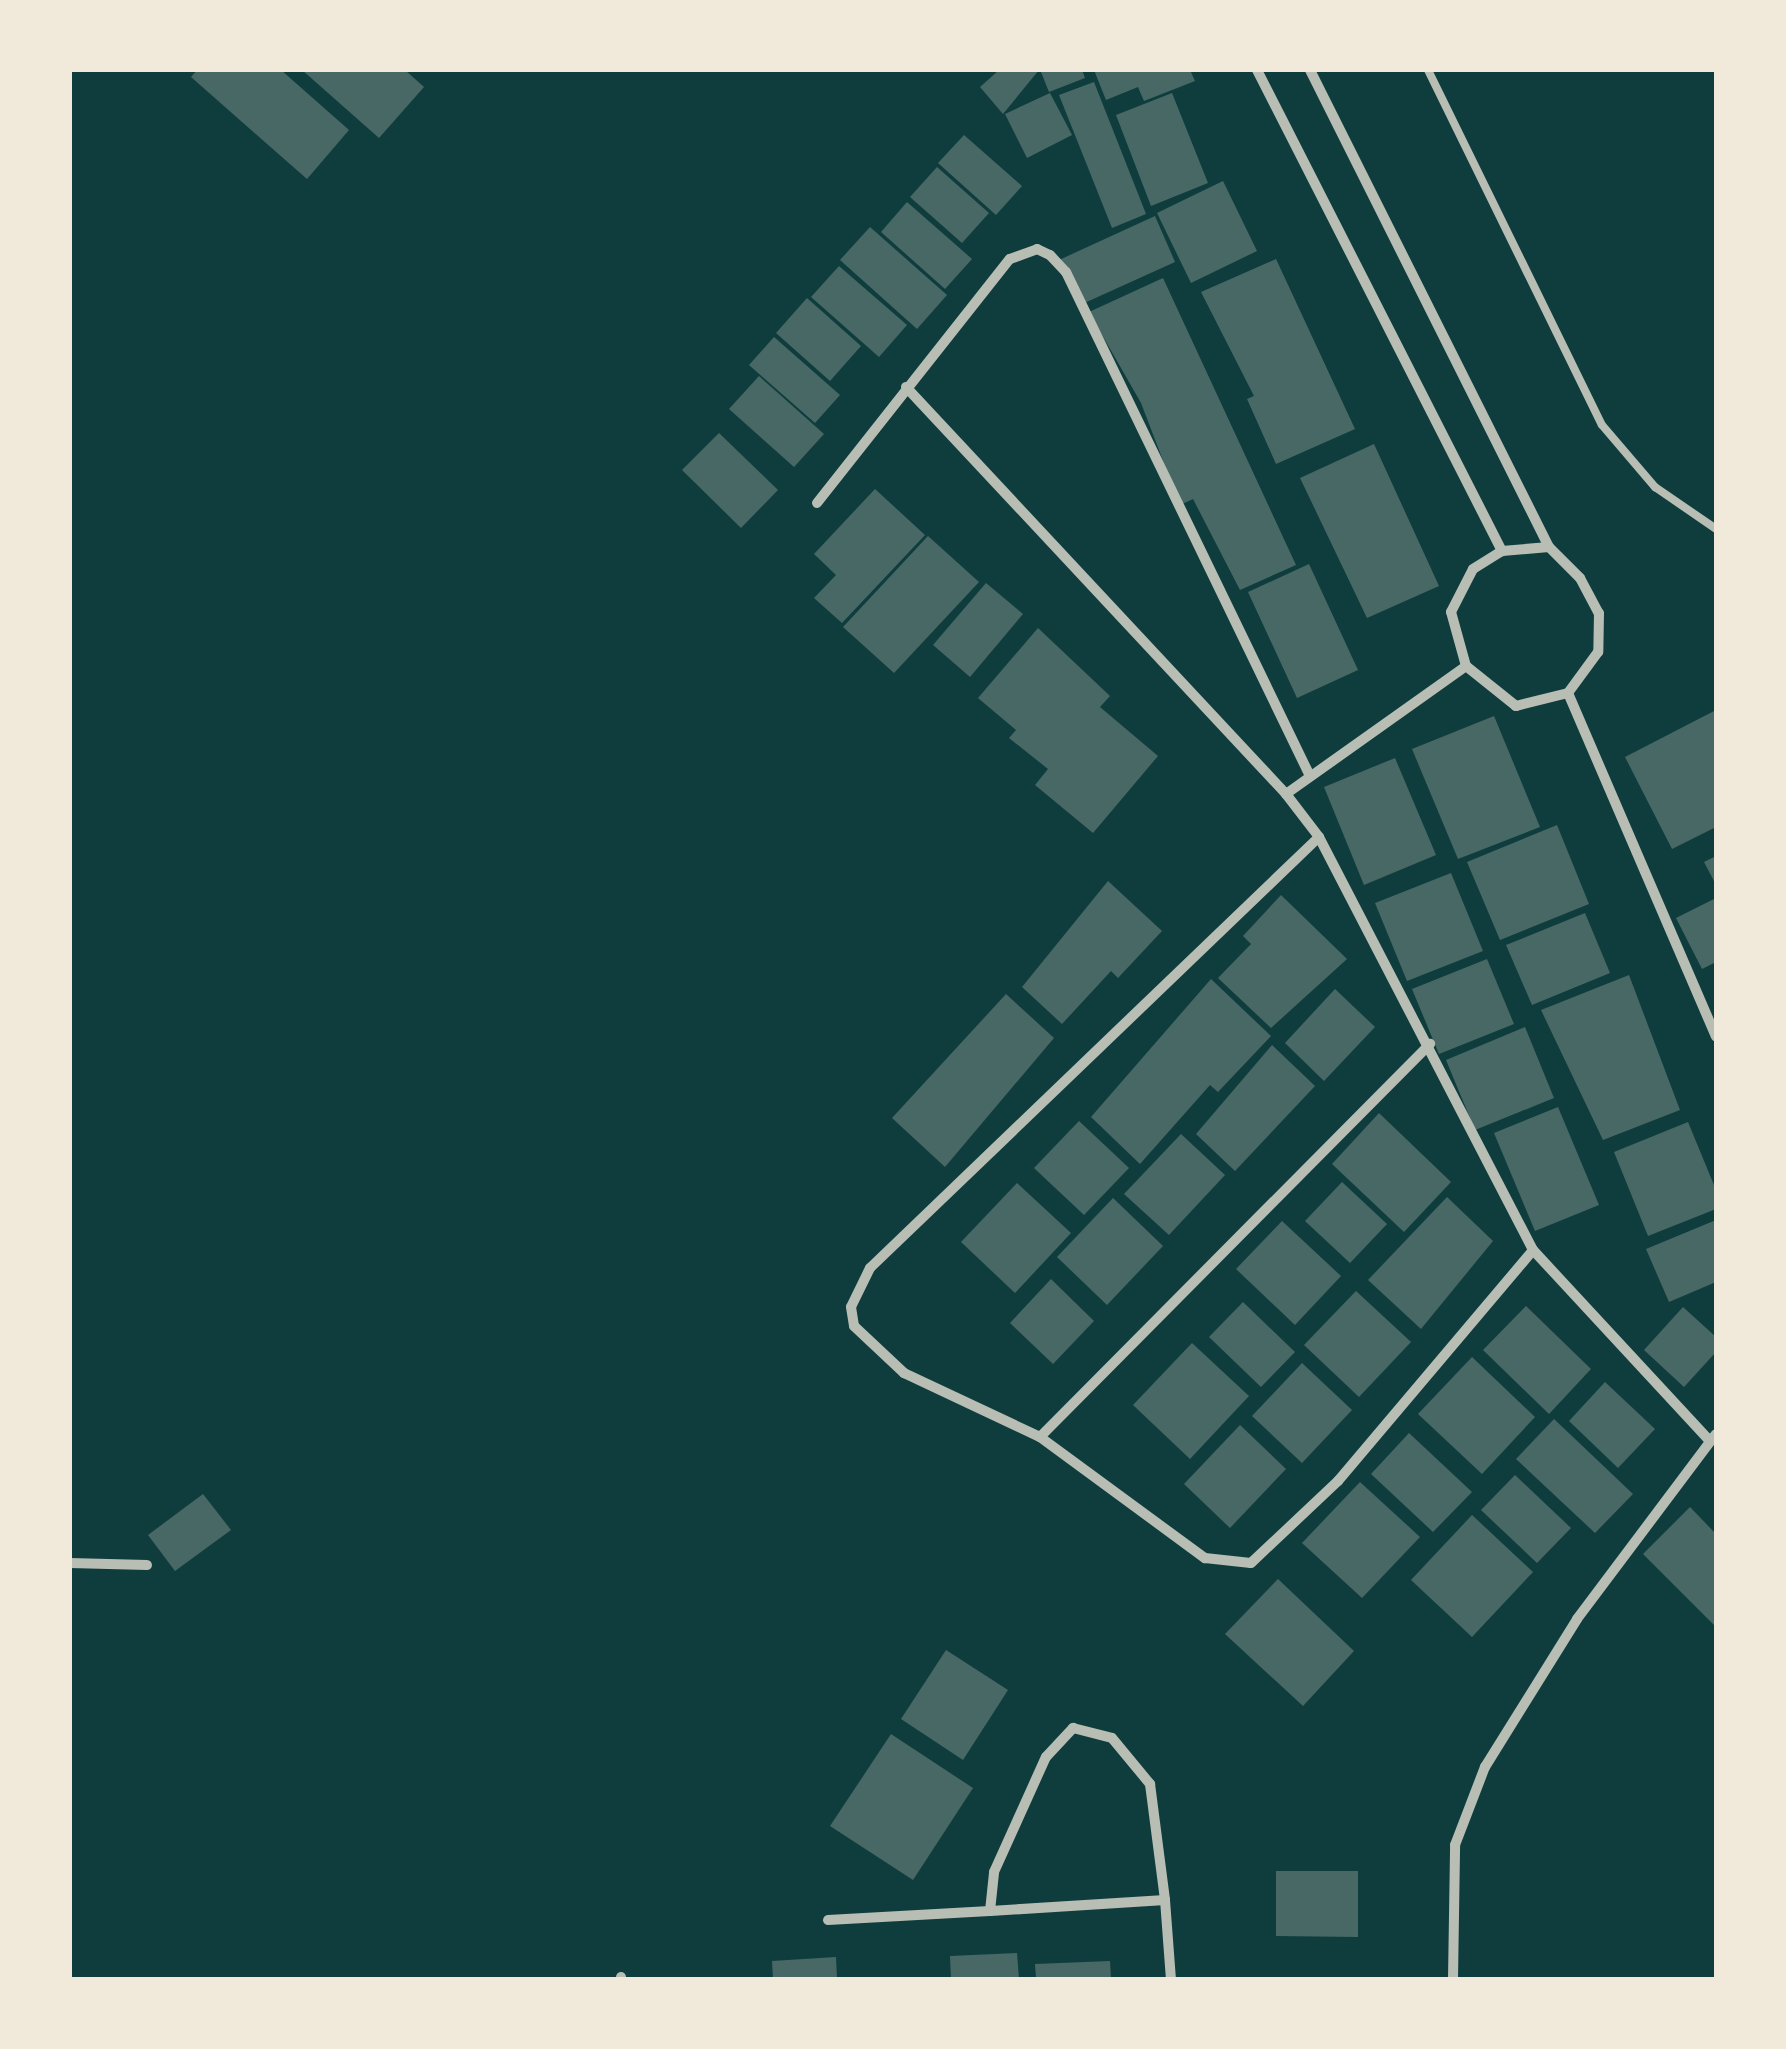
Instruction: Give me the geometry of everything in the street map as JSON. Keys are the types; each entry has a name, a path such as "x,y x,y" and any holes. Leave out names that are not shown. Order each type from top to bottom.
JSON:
{"street":[{"path":"1257,70 1502,551"},
{"path":"1310,70 1549,547 1580,578 1599,613 1598,652 1568,693 1516,706 1466,666 1451,612 1473,569 1502,551 1549,547"},
{"path":"817,503 1010,259 1037,249 1050,255 1066,272 1310,776"},
{"path":"906,387 1286,794 1318,837 1430,1044 1534,1250 1713,1438 1576,1619 1485,1767 1455,1845 1453,1979"},
{"path":"1286,794 1466,666"},
{"path":"1568,693 1716,1037"},
{"path":"1318,837 870,1268 857,1288 854,1326 904,1373 1040,1437 1206,1558 1251,1563 1338,1481 1534,1250"},
{"path":"1040,1437 1430,1044"},
{"path":"70,1563 146,1565"},
{"path":"990,1912 994,1872 1046,1756 1073,1728 1112,1738 1150,1784 1171,1979"},
{"path":"828,1920 1165,1900"}],"lane":[{"path":"1428,70 1602,425 1655,487 1716,530"}],"building":[{"path":"197,70 281,70 349,130 307,179 191,77"},
{"path":"302,70 405,70 424,87 379,138"},
{"path":"999,70 1039,70 1003,114 980,87"},
{"path":"1082,70 1085,78 1049,92 1041,72"},
{"path":"1094,70 1190,70 1195,81 1144,101 1138,87 1106,100"},
{"path":"1094,82 1146,214 1112,228 1059,95"},
{"path":"1050,93 1072,135 1027,158 1005,114"},
{"path":"1172,93 1208,183 1151,206 1116,115"},
{"path":"964,135 1022,186 996,215 938,163"},
{"path":"937,167 989,213 962,243 910,197"},
{"path":"1223,181 1257,251 1191,283 1157,213"},
{"path":"907,202 972,259 945,289 881,232"},
{"path":"1155,216 1175,262 1080,305 1059,260"},
{"path":"870,227 947,295 917,329 840,260"},
{"path":"1276,259 1355,429 1276,464 1247,399 1254,396 1201,292"},
{"path":"839,266 907,325 879,357 811,297"},
{"path":"1163,278 1296,565 1240,590 1193,499 1180,505 1141,403 1089,312"},
{"path":"807,298 861,346 830,381 776,333"},
{"path":"774,337 840,395 815,423 749,365"},
{"path":"759,376 824,434 794,467 729,409"},
{"path":"719,433 778,490 741,528 682,470"},
{"path":"1374,444 1439,586 1367,618 1300,478"},
{"path":"875,489 925,535 842,623 814,598 836,575 814,554"},
{"path":"928,536 979,582 894,673 843,627"},
{"path":"1309,564 1358,670 1297,698 1248,592"},
{"path":"986,583 1023,614 970,677 933,645"},
{"path":"1038,628 1110,696 1100,707 1158,756 1093,833 1035,785 1048,769 1009,738 1016,730 978,698"},
{"path":"1716,710 1716,827 1672,849 1625,757"},
{"path":"1494,716 1540,827 1458,859 1412,749"},
{"path":"1395,758 1436,855 1364,885 1324,787"},
{"path":"1557,825 1589,904 1500,940 1467,862"},
{"path":"1716,856 1716,885 1704,862"},
{"path":"1451,873 1483,951 1407,981 1375,903"},
{"path":"1108,881 1162,931 1118,978 1111,971 1062,1024 1022,987"},
{"path":"1281,895 1347,959 1271,1028 1218,978 1251,944 1243,936"},
{"path":"1716,898 1716,962 1702,969 1676,918"},
{"path":"1585,913 1610,973 1532,1005 1506,945"},
{"path":"1487,959 1514,1024 1439,1054 1412,989"},
{"path":"1629,975 1680,1110 1603,1140 1541,1010"},
{"path":"1211,979 1271,1036 1218,1092 1210,1085 1140,1164 1091,1117"},
{"path":"1335,989 1375,1027 1324,1081 1285,1043"},
{"path":"1006,994 1054,1038 945,1167 892,1118"},
{"path":"1525,1027 1554,1098 1475,1130 1446,1060"},
{"path":"1272,1045 1315,1086 1235,1171 1196,1134"},
{"path":"1558,1107 1599,1205 1535,1231 1494,1133"},
{"path":"1379,1113 1451,1182 1404,1232 1332,1164"},
{"path":"1079,1121 1129,1168 1084,1215 1034,1168"},
{"path":"1688,1122 1716,1190 1716,1209 1648,1236 1614,1152"},
{"path":"1181,1134 1225,1175 1169,1235 1124,1194"},
{"path":"1342,1182 1387,1224 1350,1263 1305,1221"},
{"path":"1017,1183 1071,1233 1015,1293 961,1242"},
{"path":"1447,1197 1493,1241 1421,1329 1368,1280"},
{"path":"1113,1198 1163,1246 1107,1305 1057,1257"},
{"path":"1716,1220 1716,1282 1669,1302 1646,1249"},
{"path":"1282,1221 1341,1276 1295,1325 1236,1269"},
{"path":"1051,1279 1094,1321 1053,1364 1010,1323"},
{"path":"1356,1291 1411,1342 1359,1397 1304,1345"},
{"path":"1243,1302 1295,1352 1261,1387 1209,1337"},
{"path":"1526,1306 1591,1369 1549,1414 1483,1350"},
{"path":"1683,1307 1716,1337 1716,1352 1684,1387 1644,1350"},
{"path":"1192,1343 1249,1396 1190,1459 1133,1405"},
{"path":"1472,1357 1535,1417 1482,1474 1418,1414"},
{"path":"1302,1363 1352,1410 1302,1463 1252,1416"},
{"path":"1605,1382 1655,1429 1618,1468 1569,1421"},
{"path":"1554,1419 1633,1494 1595,1533 1516,1459"},
{"path":"1240,1425 1286,1469 1230,1528 1184,1484"},
{"path":"1409,1433 1472,1492 1433,1532 1371,1474"},
{"path":"1515,1475 1571,1528 1537,1563 1481,1510"},
{"path":"1360,1482 1420,1537 1362,1598 1302,1543"},
{"path":"203,1494 231,1530 175,1571 148,1535"},
{"path":"1690,1507 1716,1534 1716,1627 1643,1554"},
{"path":"1472,1515 1533,1572 1472,1637 1411,1580"},
{"path":"1278,1579 1354,1651 1303,1706 1225,1634"},
{"path":"946,1650 1008,1690 963,1760 901,1719"},
{"path":"891,1734 973,1788 913,1880 830,1826"},
{"path":"1276,1871 1358,1871 1358,1937 1276,1936"},
{"path":"1017,1953 1019,1979 951,1979 950,1956"},
{"path":"836,1957 837,1979 773,1979 772,1961"},
{"path":"1110,1961 1111,1979 1036,1979 1035,1964"}]}
